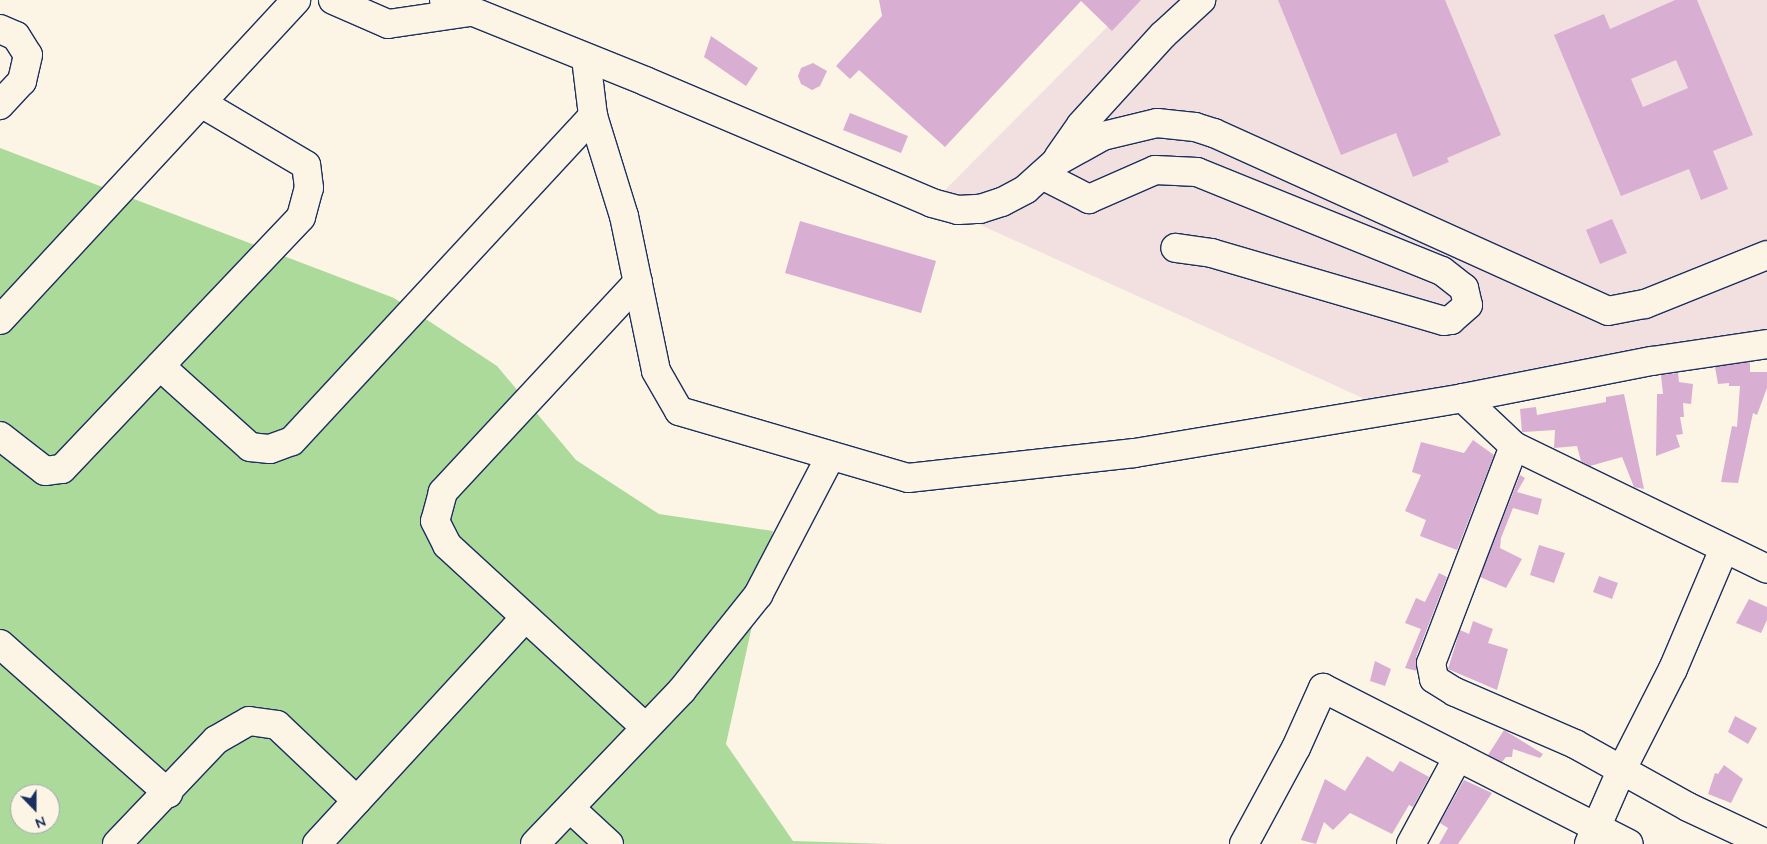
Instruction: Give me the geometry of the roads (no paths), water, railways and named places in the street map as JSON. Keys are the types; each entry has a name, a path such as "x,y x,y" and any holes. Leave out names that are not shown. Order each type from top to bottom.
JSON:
{"street":[{"path":"0,320 296,0"},
{"path":"333,0 388,24 470,12"},
{"path":"444,0 932,203 958,210 980,209 1026,189 1049,169 1103,136 1137,126 1156,123 1195,127 1608,311 1645,304 1767,255"},
{"path":"1049,169 1081,125 1163,35 1201,0"},
{"path":"0,29 16,36 28,55 22,81 0,105"},
{"path":"586,58 593,116 624,216 656,371 679,411 830,457 908,478 1135,453 1464,398 1652,361 1767,344"},
{"path":"0,436 45,471 62,469 300,217 309,188 306,165 201,102"},
{"path":"160,366 250,447 270,449 292,440 593,116"},
{"path":"1049,169 1089,200 1155,170 1198,172 1442,271 1464,288 1468,305 1452,320 1444,321 1212,253 1175,248"},
{"path":"638,282 443,492 435,521 446,545 646,728"},
{"path":"1464,398 1514,446 1767,569"},
{"path":"1514,446 1432,663 1431,673 1442,685 1523,719 1688,807 1767,844"},
{"path":"535,844 682,690 758,595 830,457"},
{"path":"1593,835 1621,771 1673,669 1724,549"},
{"path":"317,844 525,618"},
{"path":"0,644 168,793"},
{"path":"1244,844 1296,748 1323,688 1458,757 1593,835 1629,844"},
{"path":"117,844 168,793 216,740 249,721 278,725 357,801"},
{"path":"1411,844 1458,757"},
{"path":"570,808 609,844"}]}
